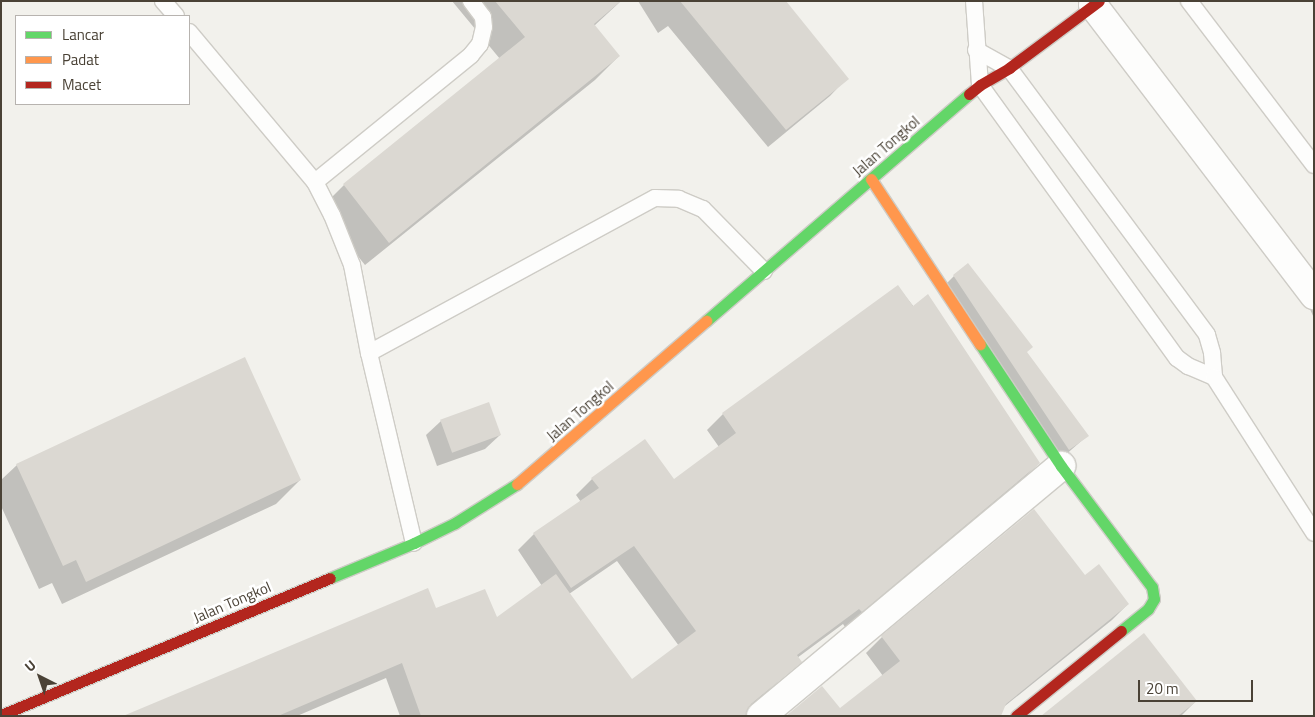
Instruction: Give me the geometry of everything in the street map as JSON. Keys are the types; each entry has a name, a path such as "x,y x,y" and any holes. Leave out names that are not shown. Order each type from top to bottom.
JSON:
{"main road":[{"name":"Jalan Tongkol","path":"1,715 414,543 455,523 517,484 980,85 1009,68 1096,3"},
{"path":"871,179 1061,466 1152,587 1154,599 1148,609 1016,716"}],"street":[{"path":"1096,3 1314,295"},
{"path":"761,716 1061,466"}],"lane":[{"path":"163,1 175,15"},
{"path":"315,182 471,55 480,44 484,27 483,17 471,1"},
{"path":"974,1 980,85 1177,358 1188,366 1214,377"},
{"path":"1190,1 1314,164"},
{"path":"190,33 315,182 332,215 352,265 369,353 414,543"},
{"path":"976,50 1009,68 1207,335 1212,353 1214,377 1314,533"},
{"path":"369,353 655,198 679,199 704,209 764,271"}],"building":[{"path":"495,1 621,1 594,24 620,56 389,243 343,184 525,37"},
{"path":"680,1 786,1 849,79 786,130"},
{"path":"968,263 1033,347 1027,352 1089,436 1069,450 953,275"},
{"path":"898,285 913,306 928,294 1040,463 862,612 859,609 797,655 802,662 751,704 746,716 421,716 402,663 278,716 123,716 428,588 436,608 485,589 497,617 556,574 632,679 696,631 634,546 571,588 533,533 599,488 591,478 645,439 674,479 736,433 722,413"},
{"path":"245,357 301,480 86,582 76,560 63,566 16,464"},
{"path":"489,402 501,435 452,453 440,420"},
{"path":"1034,509 1085,575 1099,564 1129,604 1006,704 1001,716 786,716 822,686 840,708 900,661 881,636"},
{"path":"1144,633 1197,701 1178,716 1041,716"}],"traffic: fast":[{"path":"706,321 969,94"},
{"path":"980,344 1061,466 1152,587 1154,599 1148,609 1121,631"},
{"path":"330,578 414,543 455,523 517,484"}],"traffic: slow":[{"path":"871,179 980,344"},
{"path":"517,484 706,321"}],"traffic: jam":[{"path":"969,94 980,85 1009,68 1099,1"},
{"path":"1,715 330,578"},
{"path":"1016,716 1121,631"}]}
